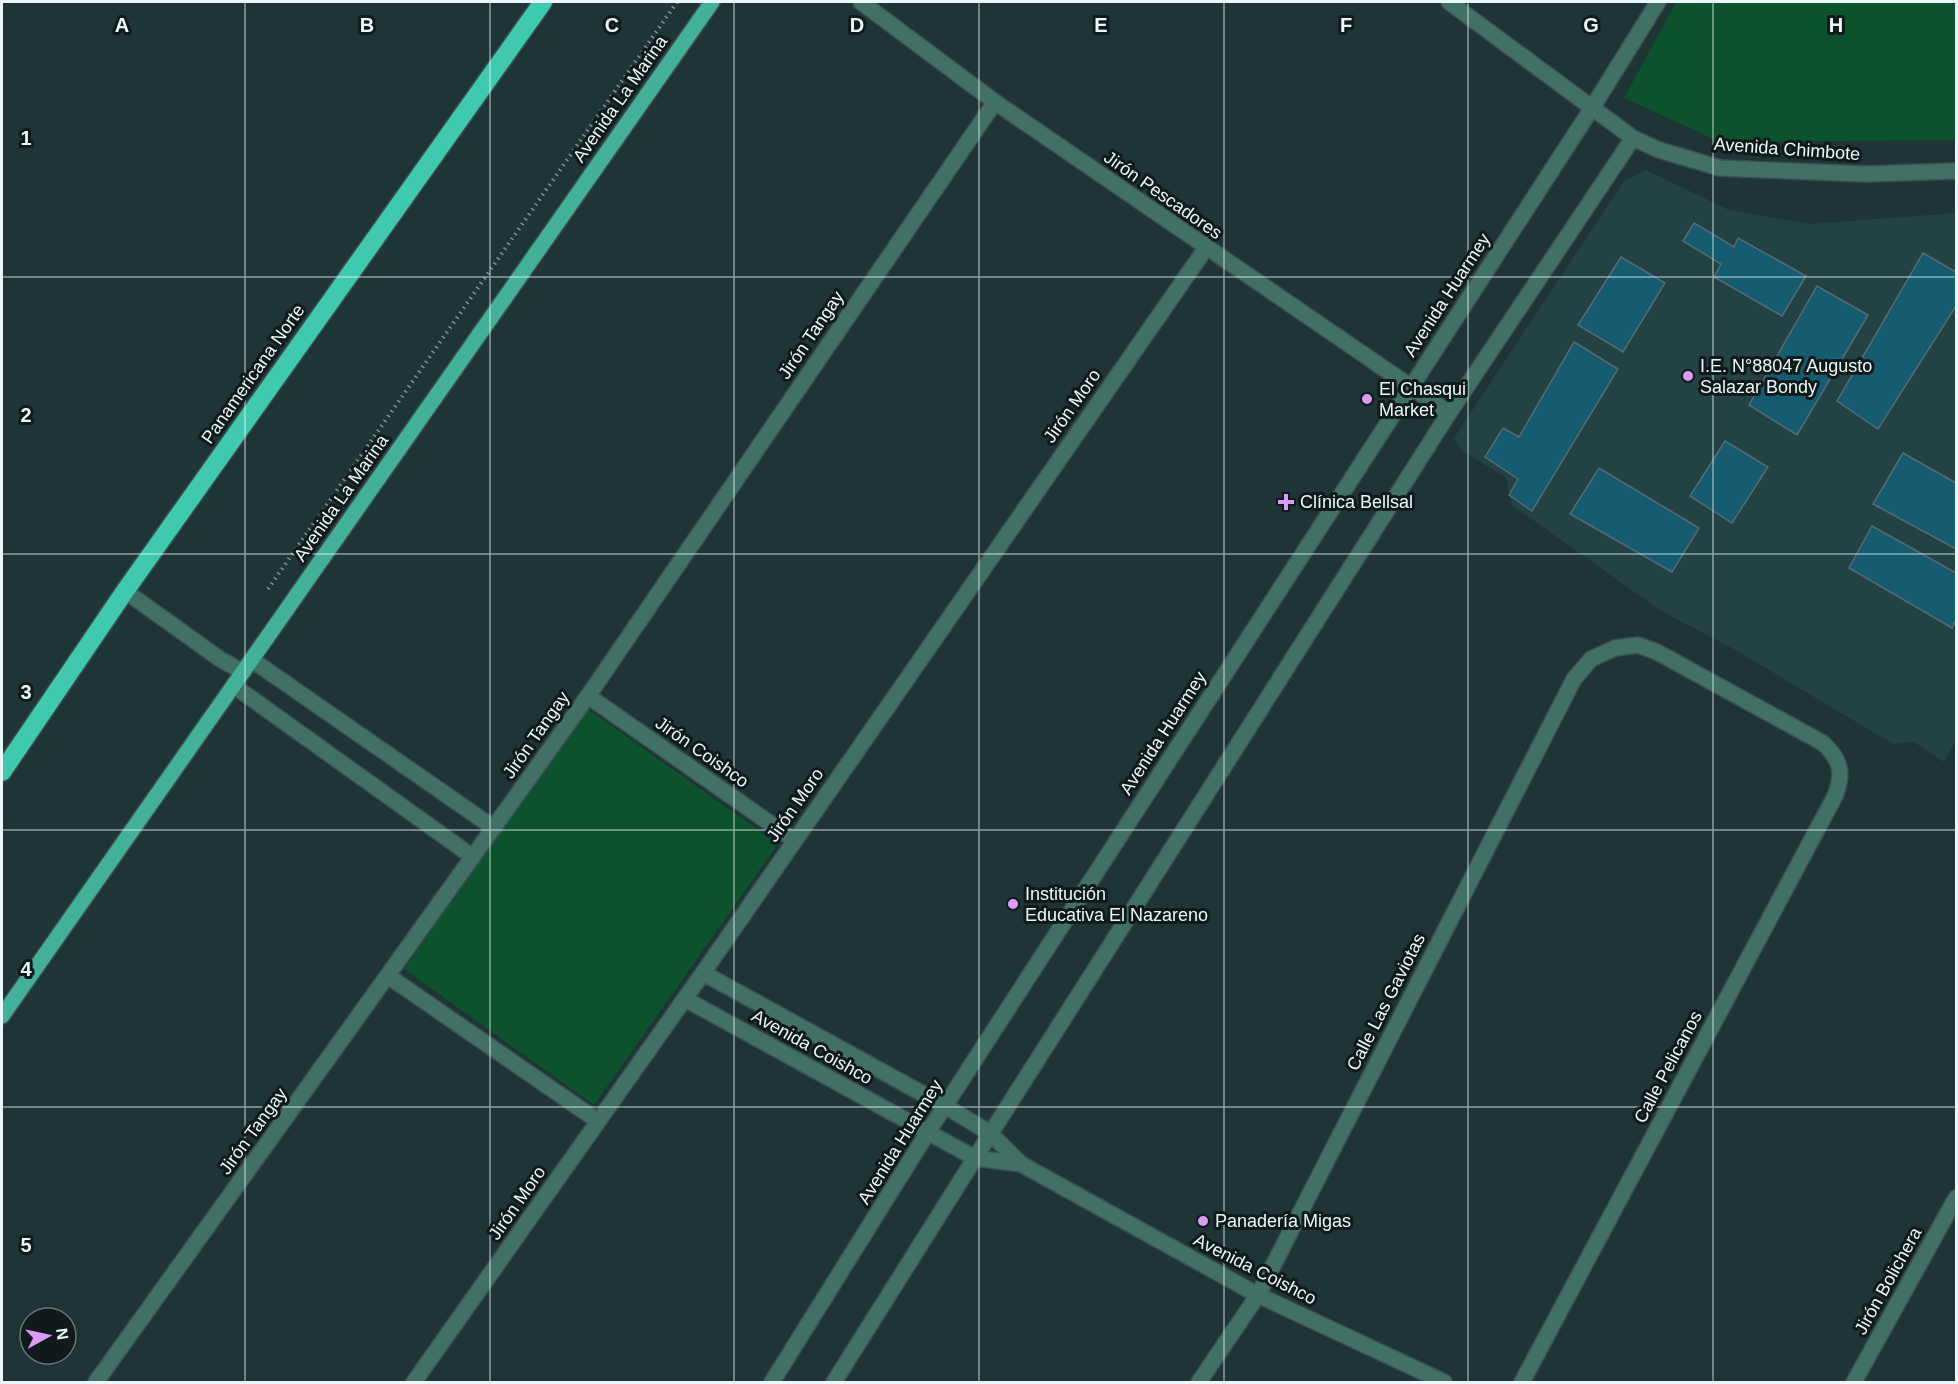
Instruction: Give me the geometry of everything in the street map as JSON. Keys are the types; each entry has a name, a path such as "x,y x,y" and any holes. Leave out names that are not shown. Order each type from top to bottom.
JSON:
{"highway":[{"name":"Panamericana Norte","path":"2,772 125,591 543,2"}],"main road":[{"name":"Avenida La Marina","path":"2,1016 712,2"}],"street":[{"name":"Jirón Pescadores","path":"861,2 995,102 1449,413"},
{"name":"Avenida Chimbote","path":"1449,2 1633,138 1659,150 1720,168 1866,174 1956,171"},
{"name":"Avenida Huarmey","path":"772,1383 928,1132 1592,108 1658,2"},
{"name":"Jirón Tangay","path":"96,1383 588,696 995,102"},
{"path":"834,1383 990,1133 1449,413 1633,138"},
{"name":"Jirón Moro","path":"414,1383 703,973 1206,248"},
{"path":"125,591 220,659 247,666 494,828"},
{"name":"Calle Pelicanos","path":"1522,1383 1840,783 1840,768 1834,753 1823,742 1657,652 1638,645 1615,648"},
{"name":"Calle Las Gaviotas","path":"1199,1383 1258,1295 1574,679 1591,659 1615,648"},
{"path":"234,686 473,857"},
{"name":"Jirón Coishco","path":"588,696 794,840"},
{"name":"Avenida Coishco","path":"703,973 990,1133 1021,1164 1258,1295 1444,1383"},
{"path":"388,976 598,1121"},
{"name":"Avenida Coishco","path":"684,999 975,1158 1021,1164"},
{"name":"Jirón Bolichera","path":"1854,1383 1956,1198"}],"path":[{"path":"267,591 387,415 677,2"}],"shaded area":[{"path":"1646,170 1729,210 1809,224 1956,213 1956,740 1944,762 1914,742 1893,744 1732,648 1661,611 1512,505 1506,477 1462,451 1454,438 1624,181"}],"green space":[{"path":"1676,2 1956,2 1956,140 1720,142 1624,98"},
{"path":"585,707 778,844 594,1105 404,969"}],"building":[{"path":"1694,223 1734,247 1738,238 1806,276 1782,316 1714,277 1721,264 1683,241"},
{"path":"1923,253 1956,272 1956,306 1878,429 1837,401"},
{"path":"1621,257 1665,283 1623,352 1578,325"},
{"path":"1817,286 1868,315 1797,435 1749,405"},
{"path":"1574,342 1618,369 1532,511 1509,495 1518,479 1485,457 1503,428 1519,437"},
{"path":"1725,441 1768,467 1732,523 1690,496"},
{"path":"1903,453 1956,483 1956,549 1873,504"},
{"path":"1599,468 1699,528 1672,572 1570,514"},
{"path":"1872,526 1956,573 1956,620 1952,628 1849,568"}],"place":[{"name":"I.E. N°88047 Augusto Salazar Bondy","path":"1688,376"},
{"name":"El Chasqui Market","path":"1367,399"},
{"name":"Clínica Bellsal","path":"1286,502"},
{"name":"Institución Educativa El Nazareno","path":"1013,904"},
{"name":"Panadería Migas","path":"1203,1221"}]}
